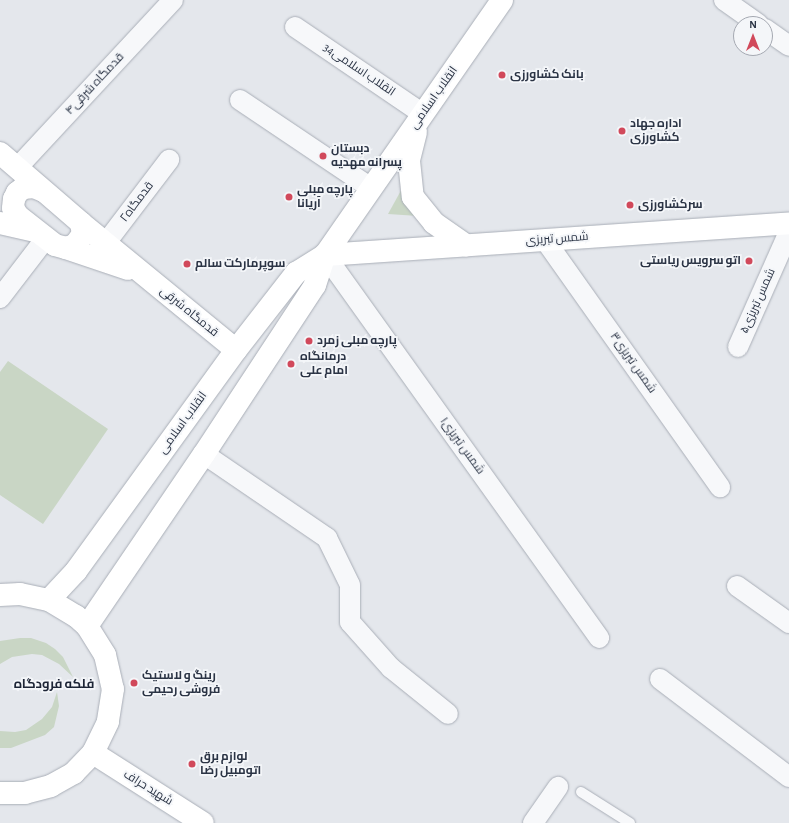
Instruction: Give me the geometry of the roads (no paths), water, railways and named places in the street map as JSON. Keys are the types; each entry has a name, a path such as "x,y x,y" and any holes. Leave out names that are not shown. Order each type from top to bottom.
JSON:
{"main road":[{"name":"انقلاب اسلامی","path":"87,626 204,454 315,285 325,255 502,0"},
{"path":"421,116 409,162 413,197 434,223 466,245"},
{"path":"0,153 9,164 43,191"},
{"path":"9,164 10,198 13,208 18,216 43,235"},
{"path":"10,198 23,188 34,187 43,191"},
{"name":"قدمگاه شرقی","path":"43,191 105,244 236,350"},
{"path":"0,223 43,235"},
{"path":"66,248 75,246 80,240 83,234 81,223"},
{"name":"شمس تبریزی","path":"325,255 789,223"},
{"name":"قدمگاه شرقی","path":"43,235 56,245 142,274"},
{"name":"انقلاب اسلامی","path":"49,600 76,572 236,350 296,273 325,255"},
{"path":"0,595 20,594 49,600 69,611 87,626 105,655 113,689 108,722 93,753 74,772 51,786 24,793 0,793"},
{"name":"شهید حراف","path":"93,753 203,823"}],"street":[{"name":"قدمگاه شرقی۴","path":"9,164 173,0"},
{"path":"724,0 747,16"},
{"name":"34انقلاب اسلامی","path":"294,27 421,116"},
{"path":"773,35 789,46"},
{"path":"240,100 371,188"},
{"name":"قدمگاه۲","path":"105,244 169,160"},
{"name":"۵شمس تبریزی","path":"738,347 789,232"},
{"path":"0,298 43,235"},
{"name":"شمس تبریزی۳","path":"545,240 720,487"},
{"name":"شمس تبریزی۱","path":"325,255 599,638"},
{"path":"204,454 327,538 350,585 350,622 390,668 448,714"},
{"path":"737,586 789,623"},
{"path":"660,679 789,777"},
{"path":"533,823 558,787"}],"lane":[{"path":"580,792 630,823"}],"place":[{"name":"بانک کشاورزی","path":"502,75"},
{"name":"اداره جهاد کشاورزی","path":"622,131"},
{"name":"دبستان پسرانه مهدیه","path":"323,156"},
{"name":"پارچه مبلی آریانا","path":"289,197"},
{"name":"سرکشاورزی","path":"630,205"},
{"name":"اتو سرویس ریاستی","path":"749,261"},
{"name":"سوپرمارکت سالم","path":"187,264"},
{"name":"پارچه مبلی زمرد","path":"309,341"},
{"name":"درمانگاه امام علی","path":"291,364"},
{"name":"رینگ و لاستیک فروشی رحیمی","path":"134,683"},
{"name":"لوازم برق اتومبیل رضا","path":"192,764"}],"district":[{"name":"فلکه فرودگاه","path":"54,685"}]}
